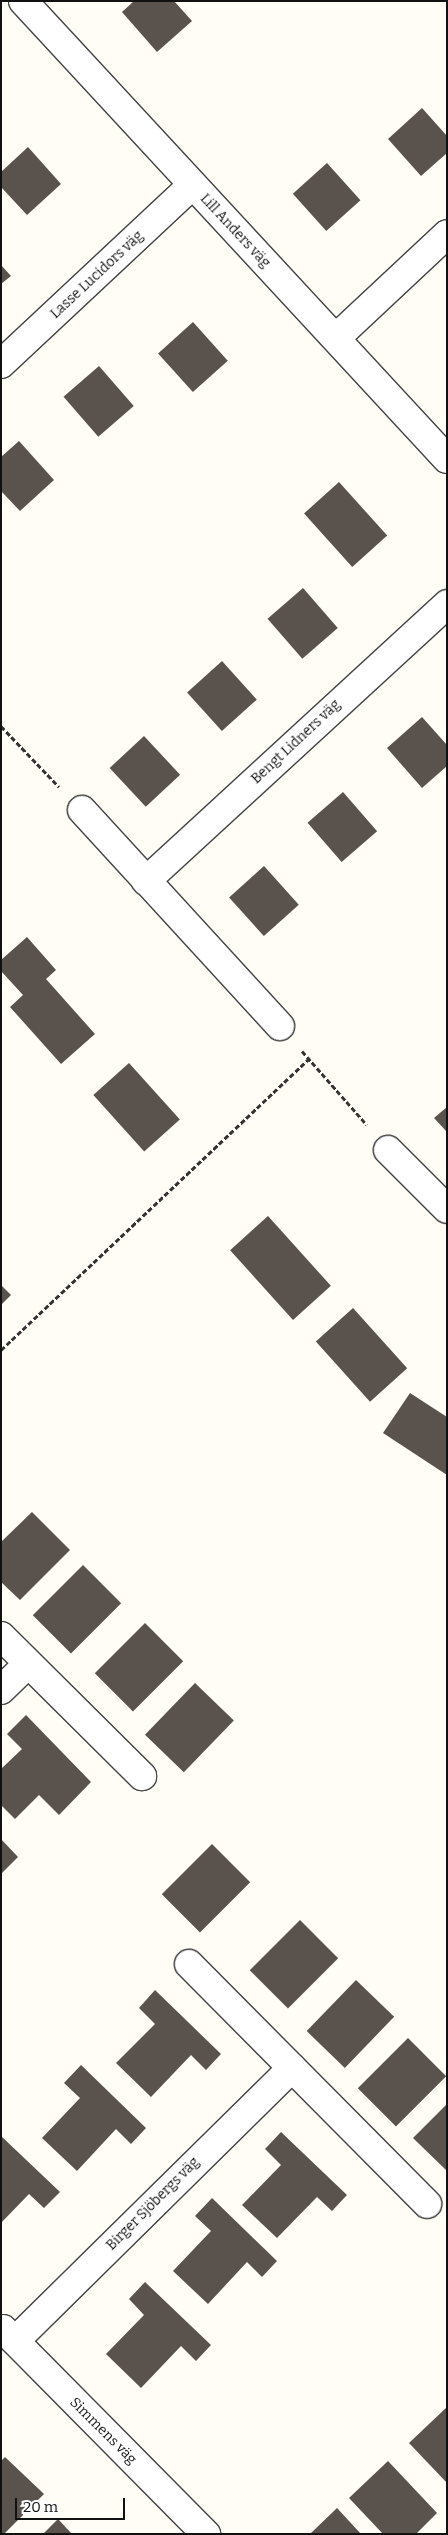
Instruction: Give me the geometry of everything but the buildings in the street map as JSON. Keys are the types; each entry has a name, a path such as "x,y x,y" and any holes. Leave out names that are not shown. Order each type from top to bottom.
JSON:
{"street":[{"name":"Lill Anders väg","path":"23,1 447,459"},
{"name":"Lasse Lucidors väg","path":"1,364 192,185"},
{"path":"336,338 447,234"},
{"name":"Bengt Lidners väg","path":"146,881 447,604"},
{"path":"82,810 280,1026"},
{"path":"388,1150 447,1209"},
{"path":"1,1636 142,1776"},
{"path":"1,1690 28,1664"},
{"path":"189,1964 427,2204"},
{"name":"Birger Sjöbergs väg","path":"8,2334 292,2068"},
{"name":"Simmens väg","path":"8,2334 206,2534"}],"path":[{"path":"1,726 82,810"},
{"path":"280,1026 388,1150"},
{"path":"1,1350 309,1059"}]}
